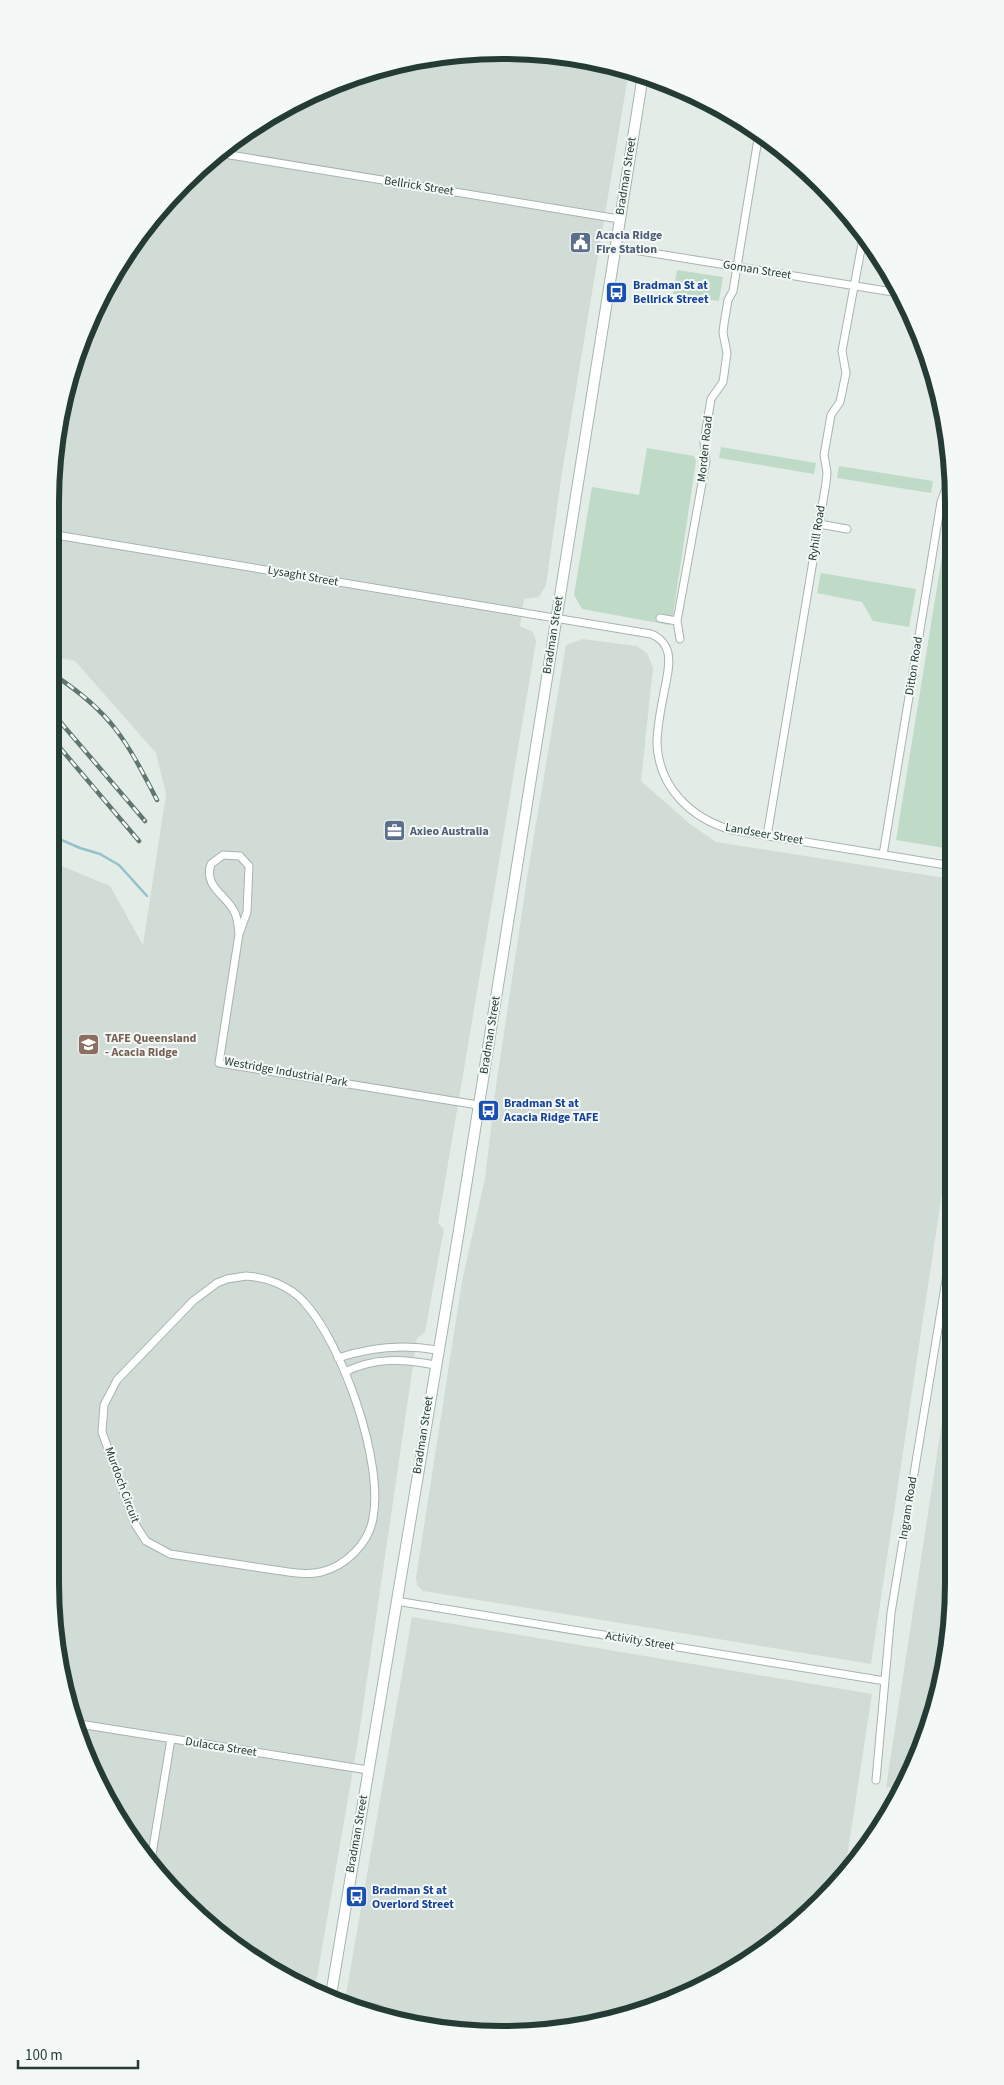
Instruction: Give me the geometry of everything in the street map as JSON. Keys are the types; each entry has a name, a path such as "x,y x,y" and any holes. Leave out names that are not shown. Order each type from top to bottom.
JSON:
{"main road":[{"name":"Bradman Street","path":"331,1993 524,830 555,617 642,81"}],"street":[{"name":"Morden Road","path":"680,640 678,620 706,461 704,442 711,398 723,382 727,353 723,333 724,324 737,266 758,140"},
{"name":"Bellrick Street","path":"226,155 619,219"},
{"name":"Ryhill Road","path":"768,836 827,472 824,455 831,415 840,402 846,373 842,351 856,286 862,244"},
{"name":"Goman Street","path":"615,247 892,292"},
{"name":"Ditton Road","path":"883,855 941,502 945,492"},
{"path":"819,524 847,529"},
{"name":"Lysaght Street","path":"59,535 555,617"},
{"name":"Landseer Street","path":"555,617 648,633 660,640 666,647 669,658 657,744 660,759 668,780 686,805 706,820 732,830 945,865"},
{"path":"660,618 678,620"},
{"name":"Westridge Industrial Park","path":"239,934 235,912 213,886 209,875 211,864 223,855 240,856 249,866 247,912 239,934 220,1063 478,1104"},
{"name":"Murdoch Circuit","path":"253,1276 280,1284 303,1301 338,1358 365,1427 375,1497 373,1519 367,1536 346,1560 320,1572 298,1573 170,1554 146,1541 136,1524 102,1432 104,1405 117,1380 193,1301 210,1287 236,1277 253,1276"},
{"name":"Ingram Road","path":"876,1780 891,1613 945,1286"},
{"path":"338,1358 383,1348 416,1347 437,1350"},
{"path":"345,1372 364,1363 379,1360 406,1360 435,1365"},
{"name":"Activity Street","path":"396,1601 885,1680"},
{"name":"Dulacca Street","path":"82,1724 368,1770"},
{"path":"152,1855 171,1739"}],"shaded area":[{"path":"502,59 531,60 588,67 628,77 562,473 546,585 539,597 524,599 520,626 533,632 536,641 535,648 438,1223 444,1229 425,1332 417,1338 358,1741 316,1985 280,1967 232,1935 189,1896 150,1853 118,1805 92,1753 82,1725 67,1669 60,1612 59,1583 59,865 110,886 143,945 166,794 156,753 75,661 59,658 59,502 60,473 67,416 82,360 104,306 133,256 169,210 232,150 280,118 332,92 387,74 444,63"},
{"path":"583,639 637,646 647,653 653,668 641,781 690,824 716,842 945,878 945,1173 871,1664 423,1591 417,1585 416,1578 462,1281 485,1178 496,1086 529,865 566,645"},
{"path":"945,1402 945,1583 944,1612 937,1669 922,1725 912,1753 895,1788 886,1787"},
{"path":"412,1617 872,1694 846,1862 815,1896 772,1935 724,1967 672,1993 644,2003 588,2018 531,2025 473,2025 416,2018 345,1998"}],"green space":[{"path":"677,270 723,277 719,301 673,294"},
{"path":"721,447 816,463 814,474 719,458"},
{"path":"647,448 694,456 696,461 673,615 669,625 582,609 574,595 592,487 639,495"},
{"path":"839,466 933,481 931,493 837,478"},
{"path":"945,538 945,848 896,840"},
{"path":"821,573 916,589 909,627 873,621 862,602 817,593"}],"waterway":[{"path":"59,839 100,854 119,865 147,896"}],"railway":[{"path":"59,678 90,702 116,729 136,760 157,800"},
{"path":"59,721 145,821"},
{"path":"59,747 139,841"}],"place":[{"name":"Acacia Ridge Fire Station","path":"580,242"},
{"name":"Bradman St at Bellrick Street","path":"617,292"},
{"name":"Axieo Australia","path":"394,831"},
{"name":"TAFE Queensland - Acacia Ridge","path":"89,1045"},
{"name":"Bradman St at Acacia Ridge TAFE","path":"488,1110"},
{"name":"Bradman St at Overlord Street","path":"356,1897"}]}
